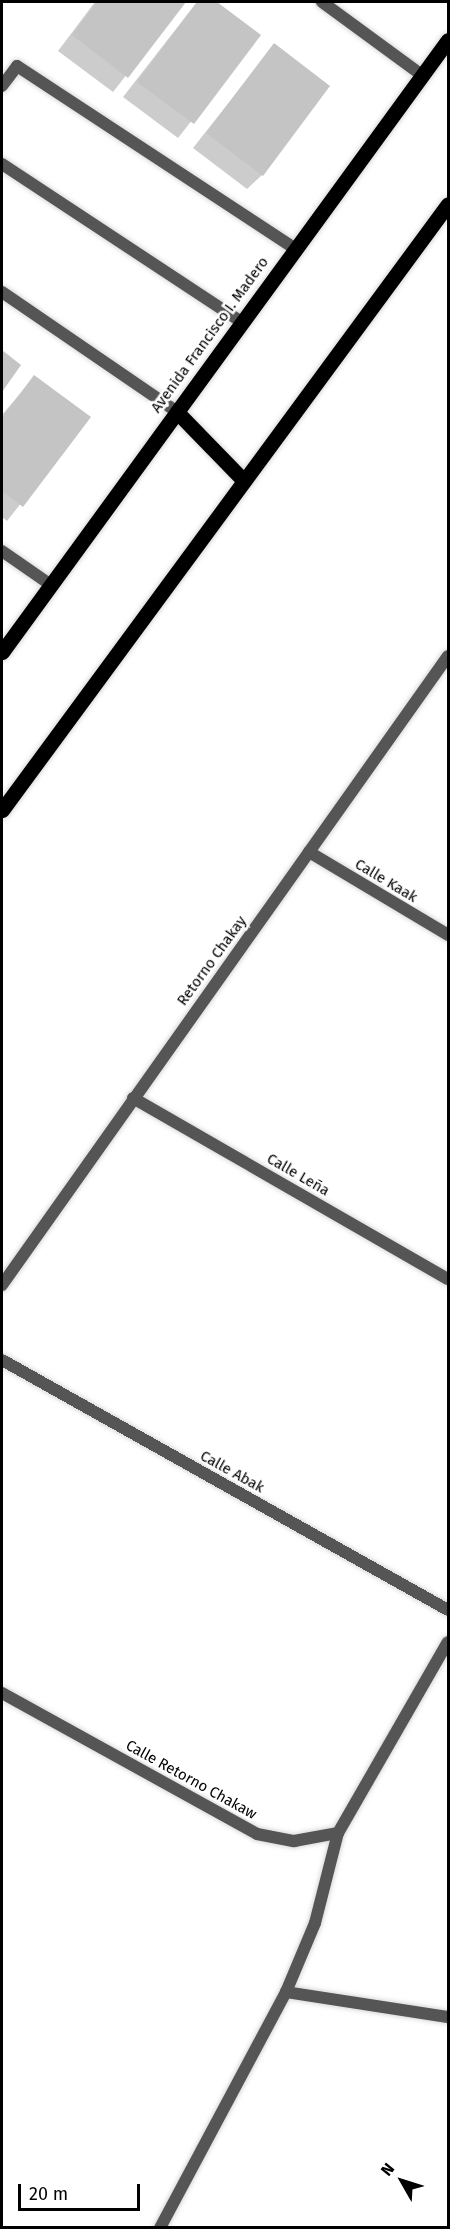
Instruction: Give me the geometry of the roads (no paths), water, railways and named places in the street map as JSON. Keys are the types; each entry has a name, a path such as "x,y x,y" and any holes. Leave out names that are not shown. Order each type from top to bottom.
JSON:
{"main road":[{"name":"Avenida Francisco I. Madero","path":"2,652 448,40"},
{"path":"2,810 448,204"},
{"path":"177,411 244,481"}],"street":[{"path":"322,2 423,76"},
{"path":"2,86 16,66 296,249"},
{"path":"2,164 242,322"},
{"path":"2,292 177,411"},
{"path":"2,551 51,585"},
{"name":"Retorno Chakay","path":"2,1284 448,656"},
{"name":"Calle Kaak","path":"309,852 448,935"},
{"name":"Calle Leña","path":"133,1098 448,1279"},
{"name":"Calle Abak","path":"2,1360 448,1611"},
{"path":"160,2228 286,1992 315,1923 338,1833 448,1642"},
{"name":"Calle Retorno Chakaw","path":"2,1693 257,1834 294,1841 338,1833"},
{"path":"286,1992 448,2017"}]}
